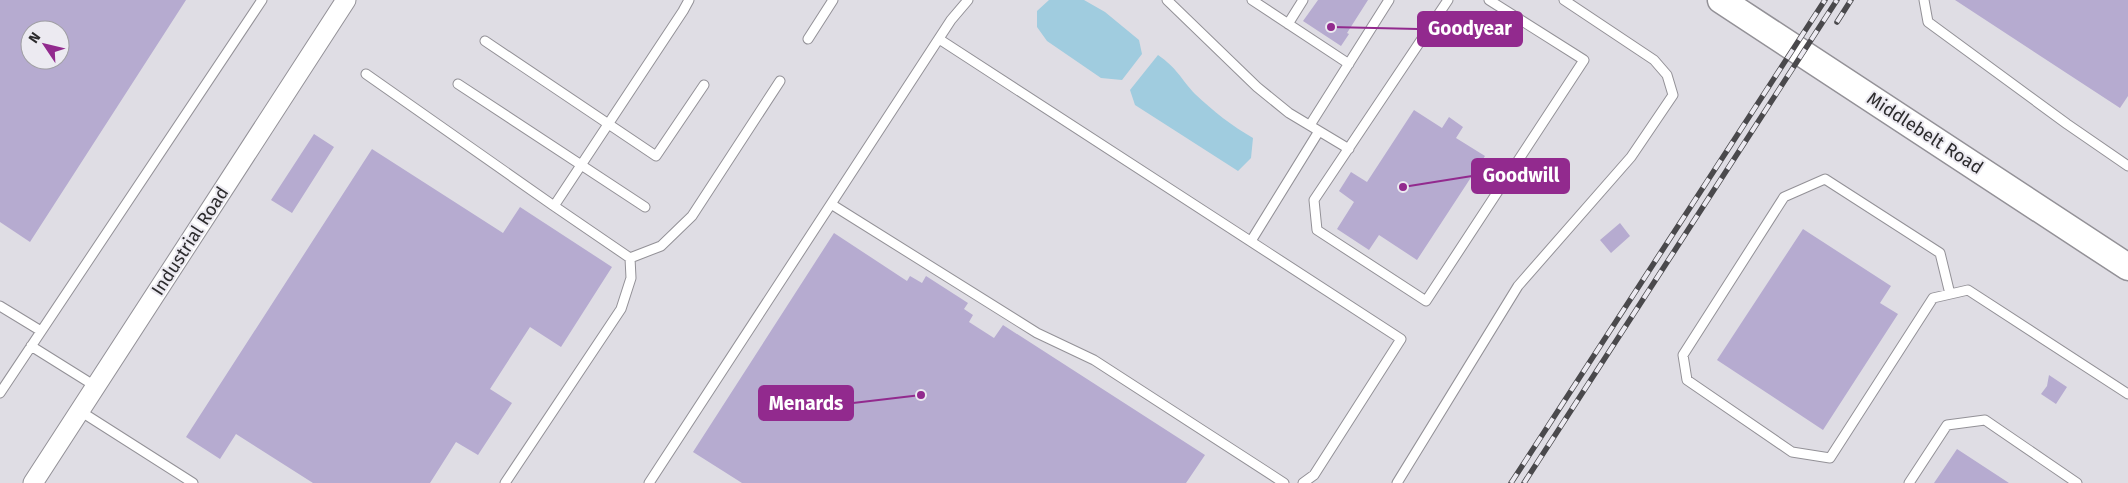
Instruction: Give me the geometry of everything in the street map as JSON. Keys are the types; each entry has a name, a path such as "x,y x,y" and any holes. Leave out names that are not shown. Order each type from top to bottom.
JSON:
{"main road":[{"name":"Middlebelt Road","path":"1721,0 2128,267"}],"street":[{"name":"Industrial Road","path":"33,483 346,0"}],"lane":[{"path":"0,393 262,0"},
{"path":"554,206 689,0"},
{"path":"808,39 833,0"},
{"path":"650,483 939,38 968,0"},
{"path":"1167,0 1257,87 1289,113 1349,149"},
{"path":"1252,0 1349,64"},
{"path":"1288,24 1303,0"},
{"path":"1310,125 1389,0"},
{"path":"1448,0 1314,200 1317,230 1426,302 1584,60 1489,0"},
{"path":"1397,483 1518,286 1631,157 1673,95 1667,76 1654,60 1564,0"},
{"path":"1924,0 1928,22 2067,124 2128,166"},
{"path":"939,38 1401,339 1314,476 1303,483"},
{"path":"485,41 656,156 704,86"},
{"path":"366,74 630,258"},
{"path":"630,258 661,246 692,216 780,81"},
{"path":"458,84 645,207"},
{"path":"1250,241 1319,131"},
{"path":"1950,294 1940,253 1825,179 1784,197 1683,355 1687,380 1792,452 1830,458 1933,298 1968,290 2128,394"},
{"path":"831,204 1037,333 1094,360 1284,483"},
{"path":"505,483 621,309 631,278 630,258"},
{"path":"0,306 41,331"},
{"path":"31,346 95,386"},
{"path":"80,411 193,483"},
{"path":"1909,483 1947,425 1985,420 2077,483"}],"water":[{"path":"1049,0 1084,0 1105,12 1139,40 1142,54 1122,80 1101,78 1047,41 1037,27 1037,11"},
{"path":"1158,55 1170,64 1195,94 1230,123 1253,138 1251,158 1238,171 1135,105 1130,90"}],"building":[{"path":"0,0 186,0 30,242 0,222"},
{"path":"1318,0 1368,0 1341,46 1303,21"},
{"path":"1955,0 2128,0 2128,96 2120,108"},
{"path":"1414,110 1442,128 1449,117 1463,127 1456,138 1485,156 1417,260 1379,235 1369,250 1337,229 1354,202 1339,191 1351,172 1367,182"},
{"path":"314,134 334,147 292,213 271,200"},
{"path":"372,149 503,233 520,207 612,267 561,347 530,327 490,389 512,403 478,455 456,442 430,483 313,483 236,434 220,459 186,437"},
{"path":"1620,223 1630,236 1611,253 1600,240"},
{"path":"1803,229 1891,286 1880,303 1898,314 1823,430 1717,360"},
{"path":"834,233 907,281 910,276 922,283 926,276 968,303 964,309 973,315 969,322 994,338 1003,325 1205,455 1186,483 742,483 693,452"},
{"path":"2049,375 2067,387 2056,404 2041,394 2047,386"},
{"path":"1957,449 2009,483 1934,483"}],"railway":[{"path":"1511,483 1825,0"},
{"path":"1524,483 1837,0"},
{"path":"1837,22 1851,0"}],"place":[{"name":"Goodyear","path":"1331,27"},
{"name":"Goodwill","path":"1403,187"},
{"name":"Menards","path":"921,395"}]}
